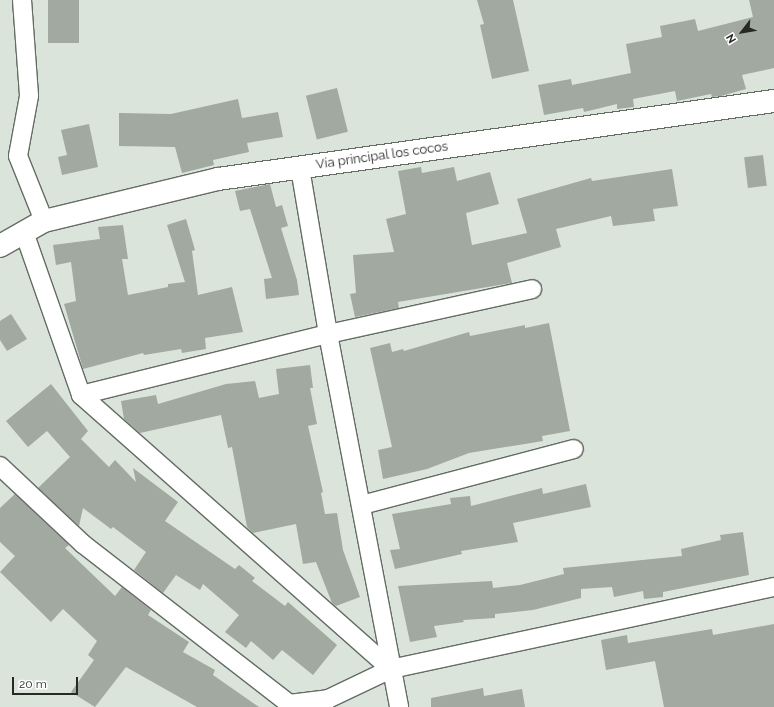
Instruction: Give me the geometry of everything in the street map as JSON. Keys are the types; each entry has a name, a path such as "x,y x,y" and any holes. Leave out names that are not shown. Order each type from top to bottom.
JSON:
{"street":[{"path":"22,0 29,96 18,156 44,221"},
{"name":"Vía principal los cocos","path":"0,246 44,221 218,179 774,101"},
{"path":"300,168 328,334 362,505 399,707"},
{"path":"24,232 81,395 391,669"},
{"path":"81,395 328,334 532,289"},
{"path":"362,505 574,449"},
{"path":"0,466 83,544 289,704 328,699 391,669 774,587"}],"building":[{"path":"48,0 79,0 79,43 48,43"},
{"path":"477,0 513,0 529,71 492,79 480,25 484,24"},
{"path":"749,0 774,0 774,68 742,75 746,89 721,96 712,97 711,94 677,101 675,91 633,99 634,107 617,109 617,104 584,112 583,108 544,115 538,85 571,79 572,85 631,73 626,44 662,37 660,26 695,19 698,31 753,17"},
{"path":"337,88 348,132 317,139 306,96"},
{"path":"238,99 242,118 278,112 283,137 247,143 249,152 213,160 214,165 182,173 175,147 119,146 119,113 171,114"},
{"path":"89,124 98,167 62,175 58,157 67,155 61,130"},
{"path":"763,155 767,186 748,188 744,157"},
{"path":"421,167 422,173 454,167 457,181 490,172 499,204 466,213 472,245 527,233 517,199 591,178 592,181 672,169 678,206 653,209 655,221 613,226 611,216 556,229 561,247 507,263 512,283 398,302 399,308 355,317 350,294 356,293 353,255 394,252 386,219 406,214 398,171"},
{"path":"270,184 276,207 282,205 288,226 281,228 297,280 299,295 266,299 264,279 272,278 250,209 240,211 235,191"},
{"path":"186,219 195,250 192,251 198,295 232,287 243,332 205,338 206,349 182,353 181,349 144,355 143,353 83,369 64,304 76,301 71,262 56,265 53,245 100,239 98,227 123,225 128,259 122,259 128,295 168,287 168,284 185,282 167,225"},
{"path":"11,314 27,339 7,351 0,340 0,321"},
{"path":"549,323 570,431 542,436 543,441 469,453 427,469 383,479 378,450 392,447 370,348 390,343 392,352 403,349 404,351 469,332 470,336 525,325 525,328"},
{"path":"310,365 313,388 310,388 317,424 308,426 323,492 321,493 325,514 337,513 343,550 360,597 336,606 332,603 316,562 303,564 296,524 253,533 247,527 232,447 228,448 221,415 140,433 124,419 121,401 156,395 158,404 226,384 255,381 259,398 279,394 276,369"},
{"path":"51,384 88,431 81,439 109,467 115,460 136,482 133,468 178,502 165,521 235,569 239,565 255,578 252,581 285,606 288,602 337,645 313,675 282,650 273,660 251,641 246,648 225,632 239,615 203,584 200,590 176,575 163,593 134,570 146,552 113,527 111,529 83,508 79,526 38,488 70,457 47,431 28,447 6,421"},
{"path":"586,484 591,507 513,523 518,542 461,551 462,554 395,569 390,550 400,549 392,514 451,504 450,498 470,496 471,506 542,488 543,494"},
{"path":"15,494 69,545 65,548 115,596 122,587 151,610 148,615 189,642 183,652 215,670 213,675 259,707 197,707 126,667 95,707 71,692 94,660 88,655 97,641 63,609 51,622 0,572 15,556 0,542 0,508"},
{"path":"743,532 749,575 663,592 663,597 644,599 643,591 614,597 612,587 581,589 581,598 533,610 495,614 495,618 463,620 464,622 434,626 437,637 410,642 398,586 492,581 493,588 520,585 564,574 563,568 682,556 681,549 721,540 720,535"},
{"path":"774,624 774,707 664,707 655,661 606,670 601,640 627,635 628,643 712,629 713,635"},
{"path":"483,688 484,696 522,689 525,707 431,707 431,698"}]}
